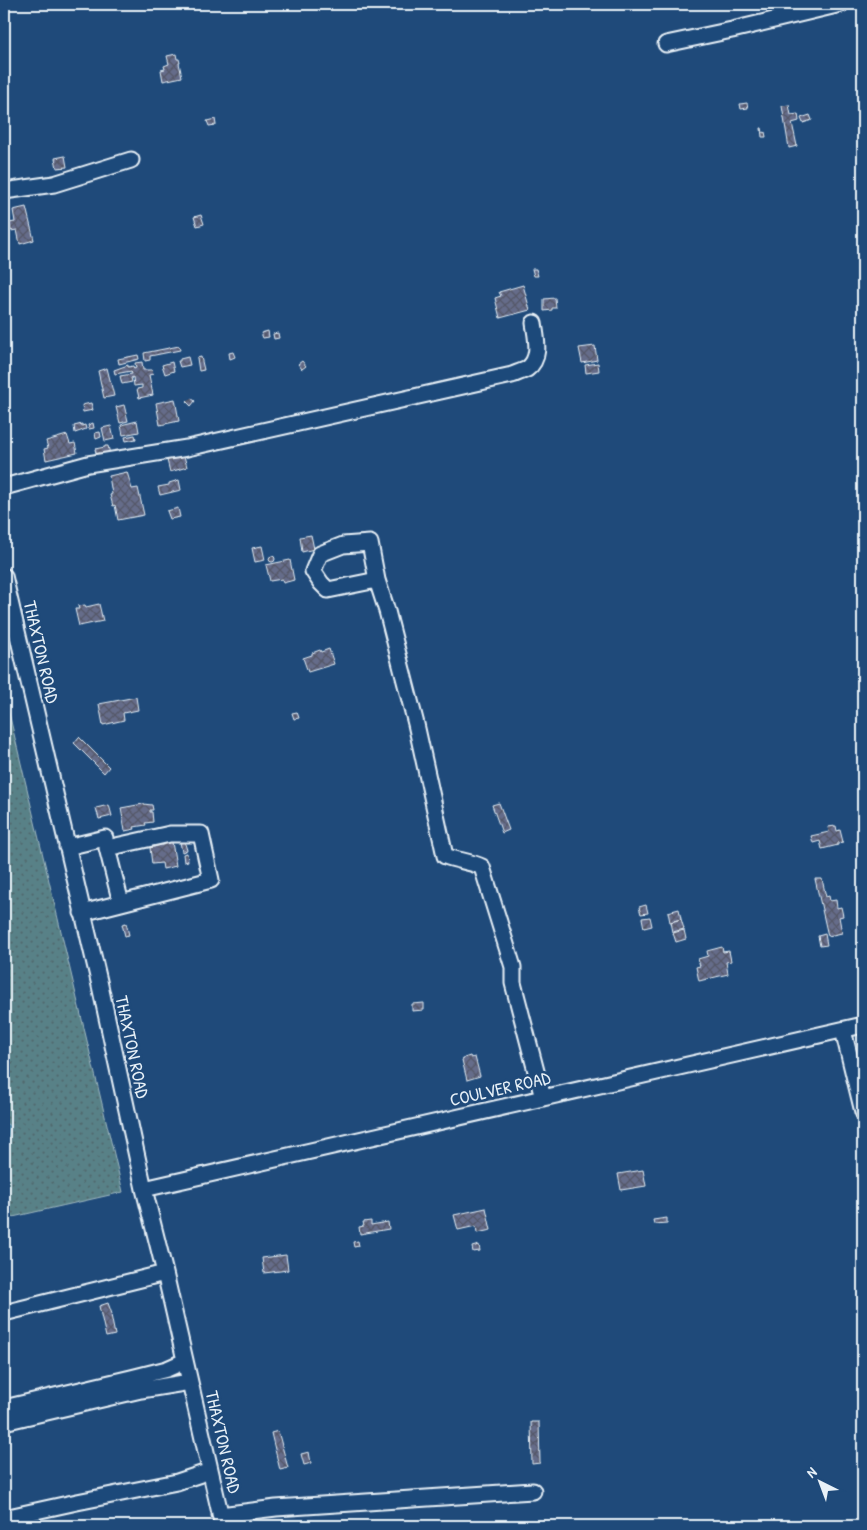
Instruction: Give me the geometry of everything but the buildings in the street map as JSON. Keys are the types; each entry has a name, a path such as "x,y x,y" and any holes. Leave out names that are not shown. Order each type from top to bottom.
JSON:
{"street":[{"path":"666,44 841,4"},
{"path":"4,191 54,184 131,160"},
{"path":"4,487 88,464 187,448 512,375 528,368 536,356 537,345 534,323"},
{"name":"THAXTON ROAD","path":"4,576 221,1520"},
{"path":"377,580 387,610 416,724 445,856 482,866 514,967 513,983 543,1098"},
{"path":"67,847 105,837 201,834 211,880 82,912"},
{"path":"105,837 121,903"},
{"name":"COULVER ROAD","path":"144,1189 863,1025"},
{"path":"843,1030 863,1112"},
{"path":"4,1313 165,1273"},
{"path":"4,1408 167,1369 185,1361"},
{"path":"4,1422 141,1390 190,1382"},
{"path":"4,1518 177,1482 210,1471"},
{"path":"221,1520 276,1508 534,1491"}],"green space":[{"path":"4,692 123,1192 4,1219"}],"water":[{"path":"4,1122 10,1126 7,1147 4,1149"}]}
